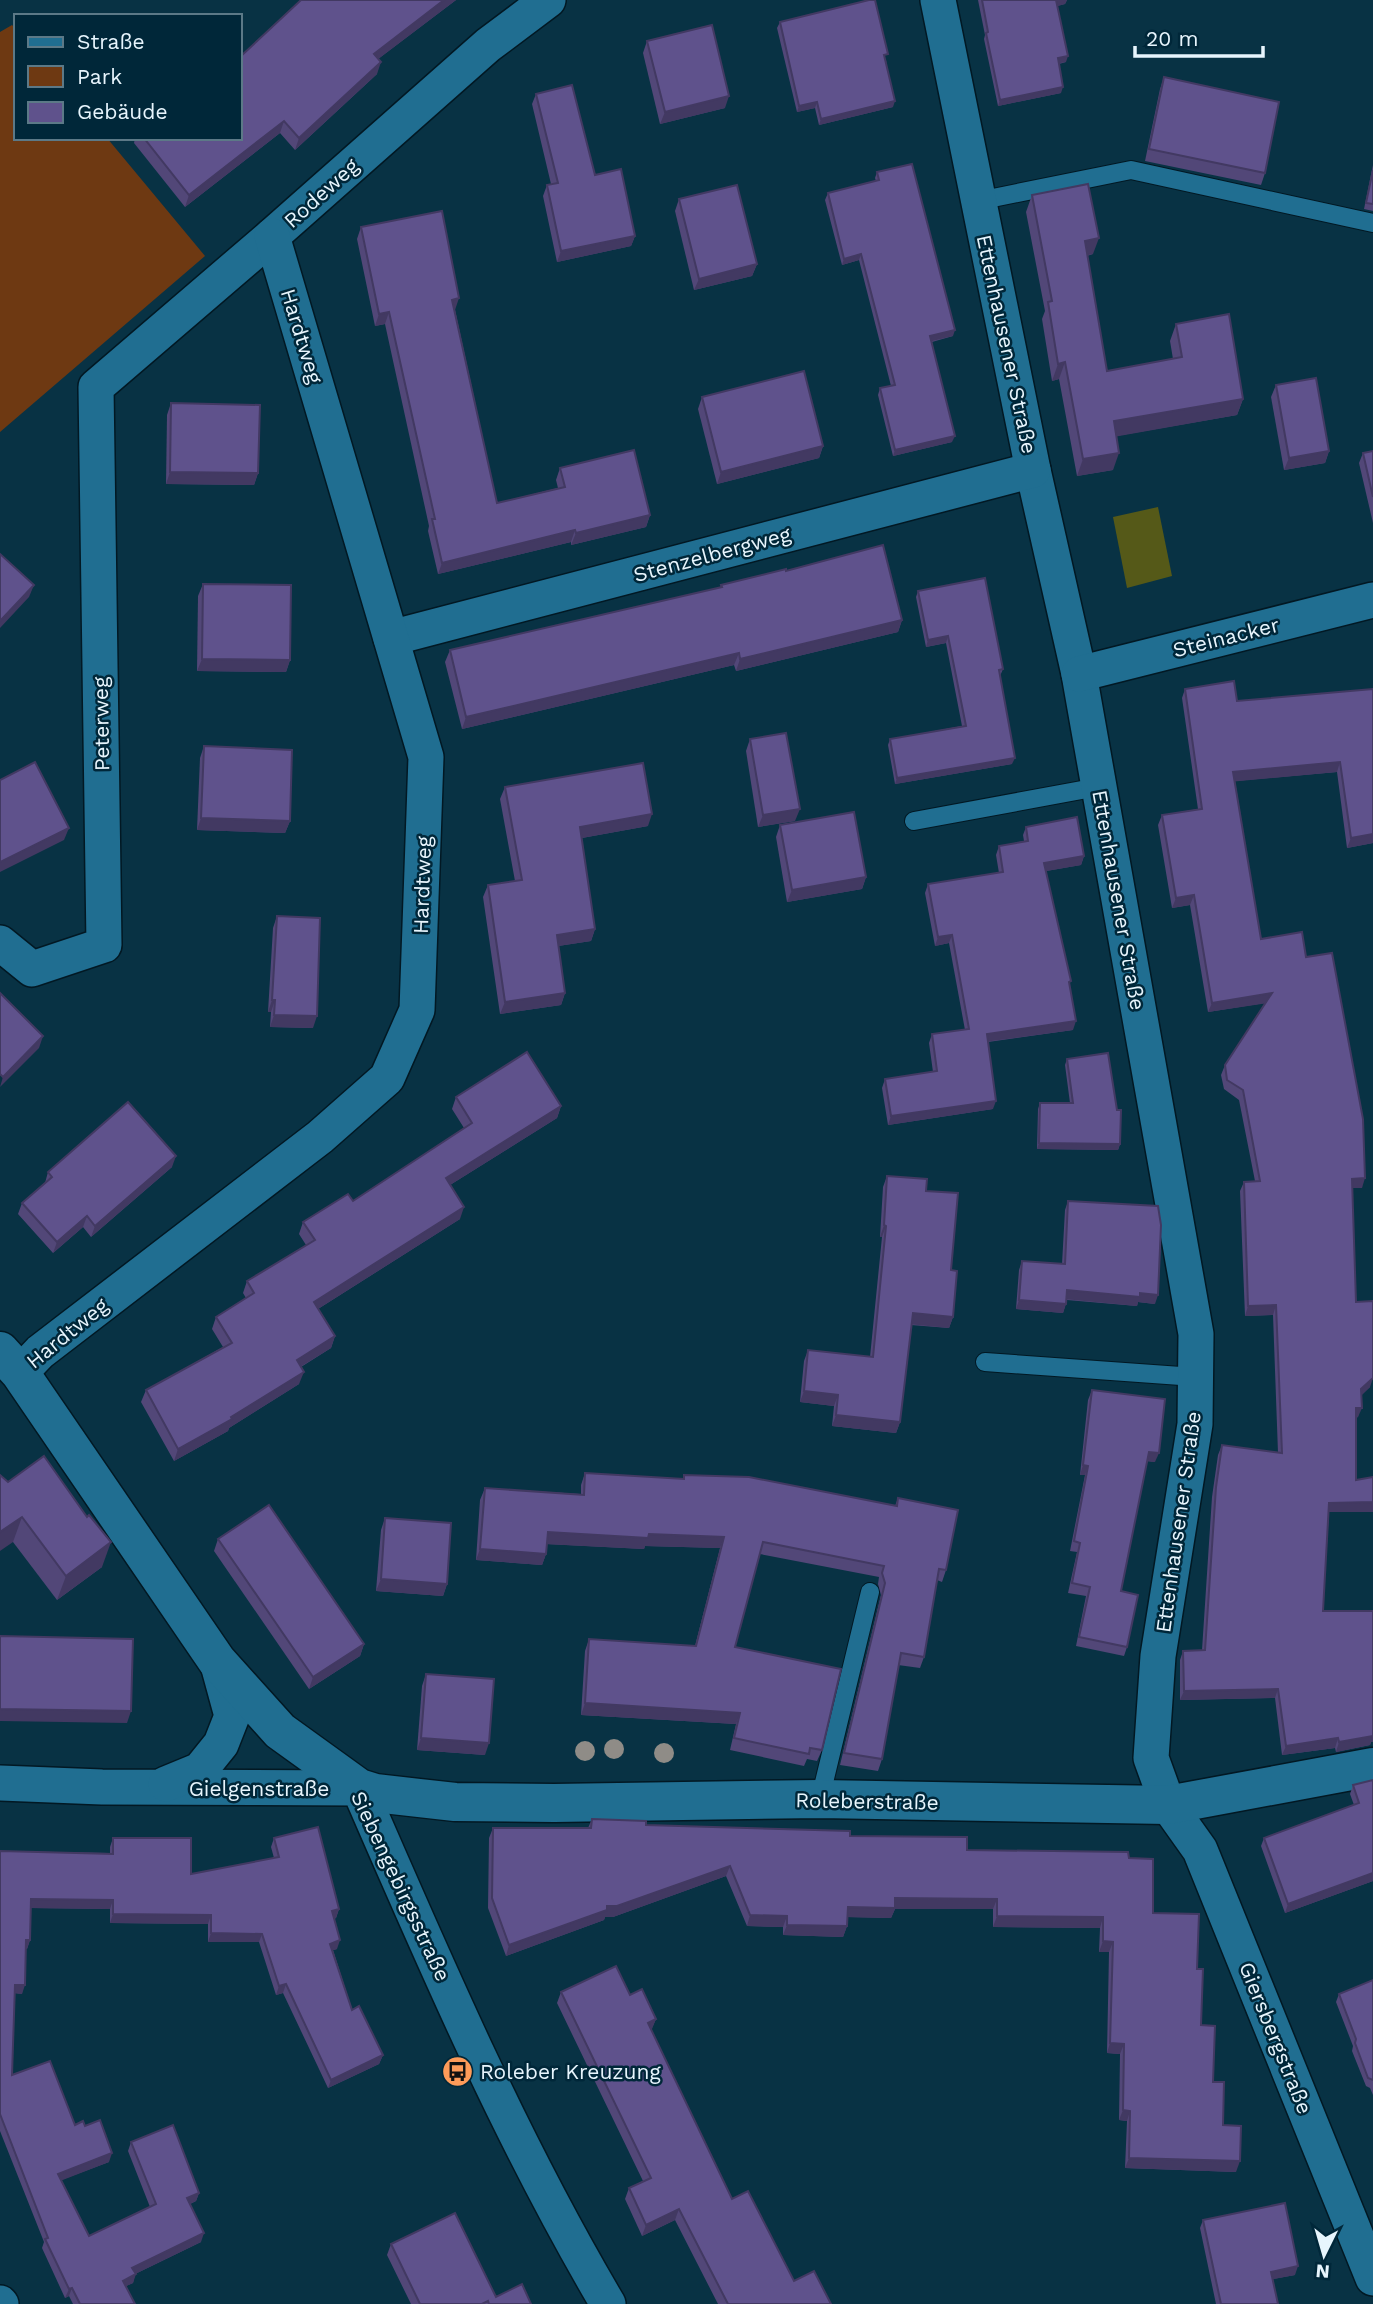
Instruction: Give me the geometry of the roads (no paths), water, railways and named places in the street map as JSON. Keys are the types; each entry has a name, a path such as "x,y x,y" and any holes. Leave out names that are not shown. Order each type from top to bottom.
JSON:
{"main road":[{"name":"Siebengebirgsstraße","path":"10,1362 217,1661 280,1731 359,1788"},
{"name":"Roleberstraße","path":"359,1788 375,1793 455,1802 820,1799 1168,1805 1373,1767"}],"street":[{"name":"Rodeweg","path":"96,387 488,45 548,0"},
{"name":"Ettenhausener Straße","path":"938,0 1033,470 1079,674 1196,1334 1195,1424 1158,1656 1151,1758 1168,1805"},
{"name":"Hardtweg","path":"10,1362 40,1352 320,1137 387,1078 417,1010 426,757 272,236"},
{"name":"Peterweg","path":"0,943 32,969 104,945 96,387"},
{"name":"Stenzelbergweg","path":"391,638 1033,470"},
{"name":"Steinacker","path":"1079,674 1373,600"},
{"name":"Gielgenstraße","path":"158,1787 200,1770 221,1744 232,1716 217,1661"},
{"name":"Gielgenstraße","path":"0,1783 359,1788"},
{"name":"Siebengebirgsstraße","path":"359,1788 482,2062 567,2235 608,2304"},
{"name":"Giersbergstraße","path":"1168,1805 1200,1850 1373,2278"}],"lane":[{"path":"978,201 1131,170 1373,223"},
{"path":"914,821 1098,787"},
{"path":"985,1362 1195,1377"},
{"path":"820,1799 870,1592"}],"place":[{"name":"Roleber Kreuzung","path":"457,2071"}]}
